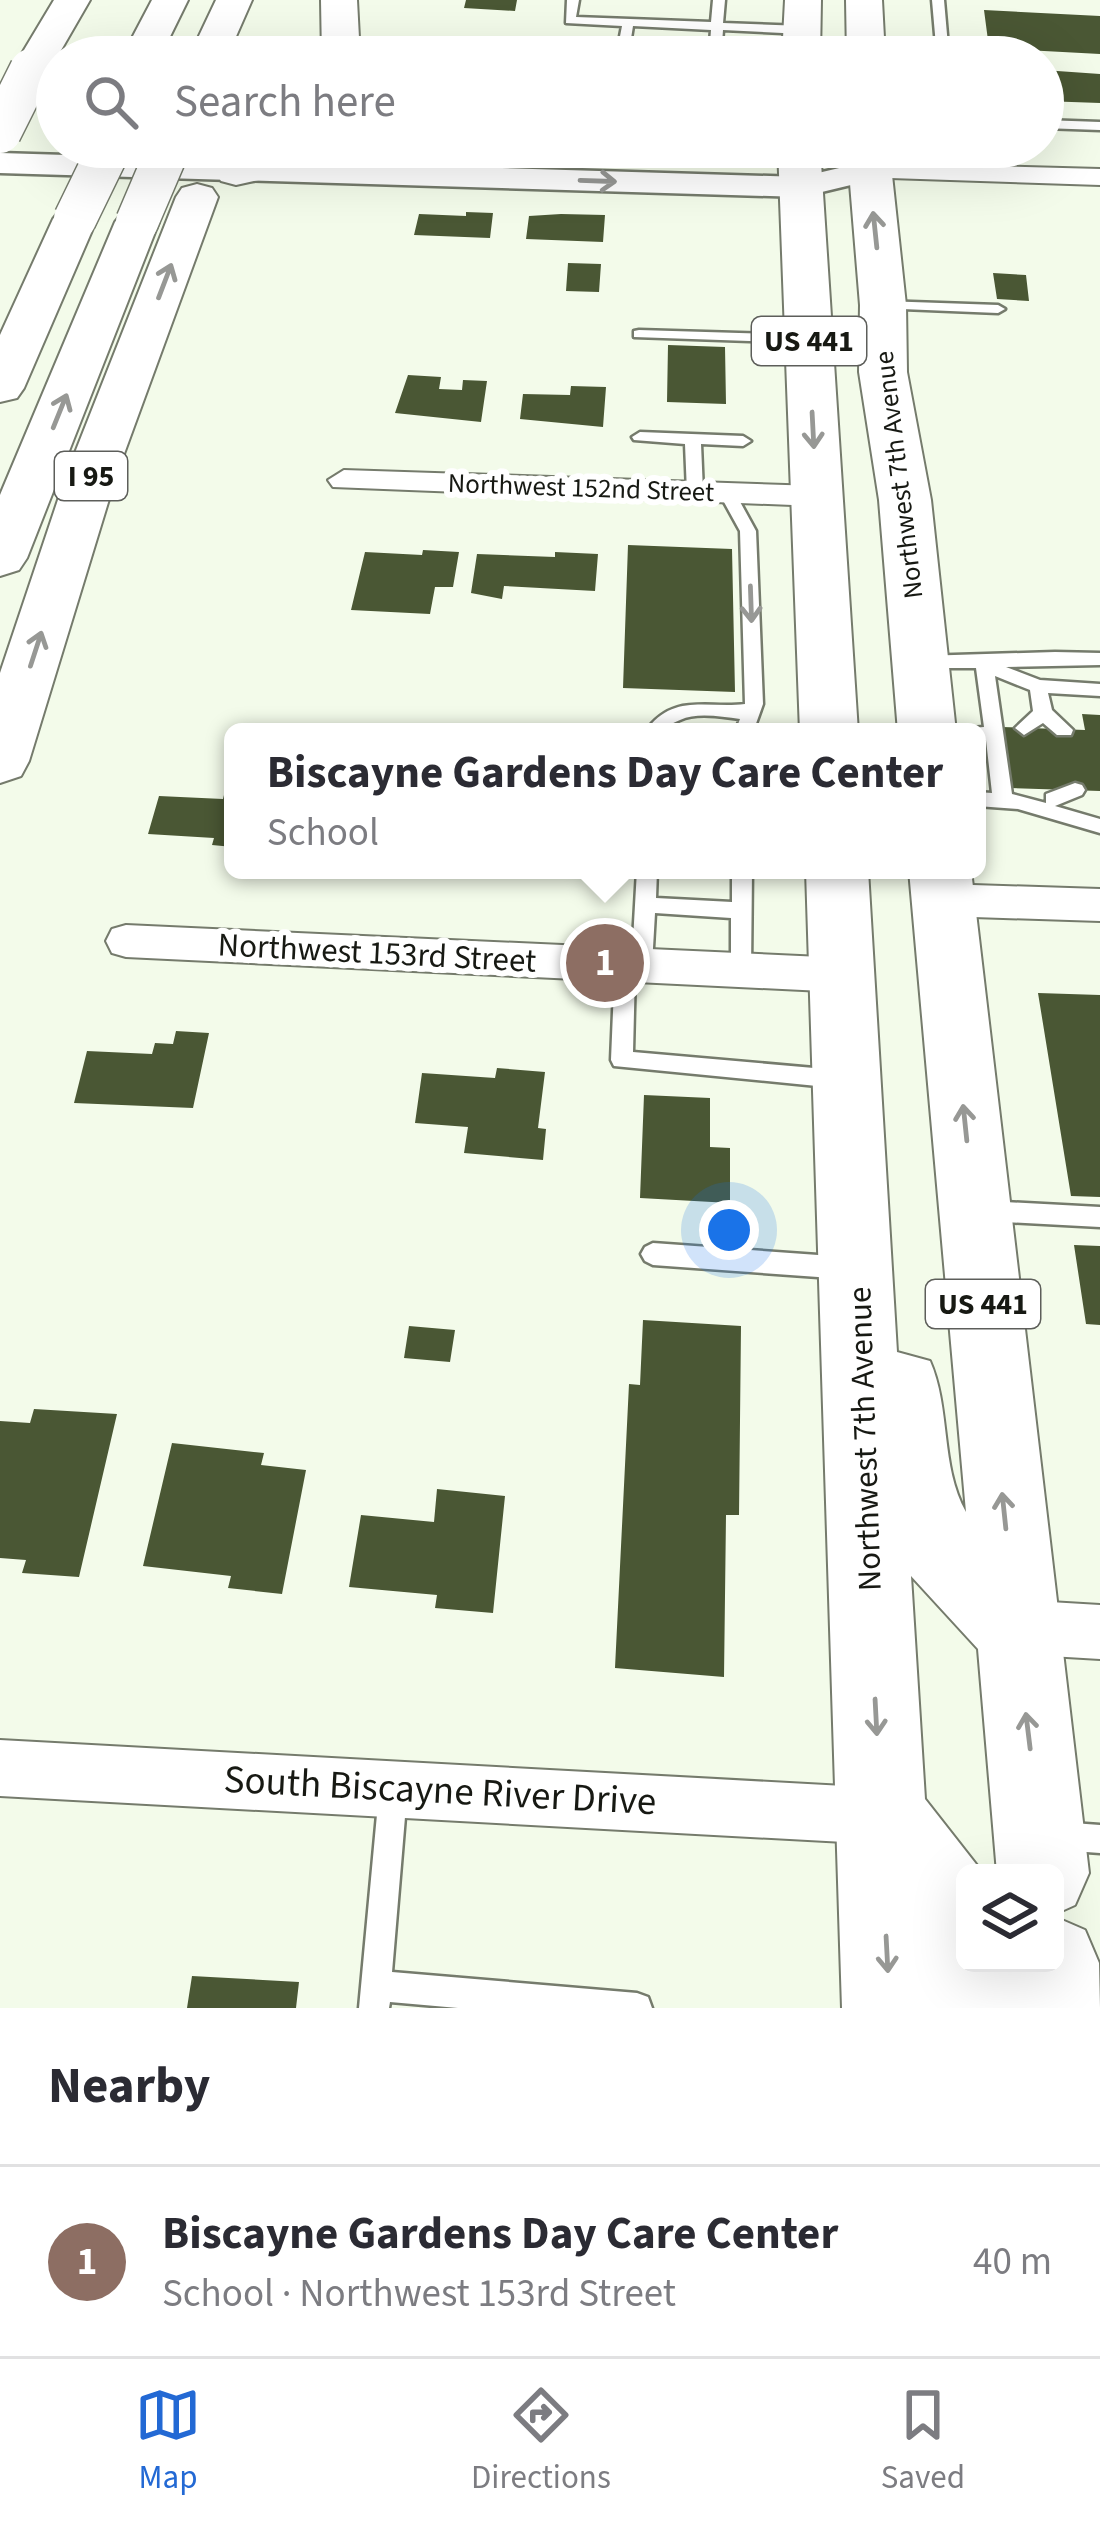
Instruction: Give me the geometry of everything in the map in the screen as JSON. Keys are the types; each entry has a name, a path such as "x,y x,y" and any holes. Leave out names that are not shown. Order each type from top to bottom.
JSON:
{"main road":[{"path":"51,36 72,0"},
{"path":"152,36 170,0"},
{"path":"163,36 181,0"},
{"path":"218,36 234,0"},
{"path":"339,0 340,36"},
{"path":"864,0 865,36"},
{"path":"13,132 36,63"},
{"path":"0,388 88,168"},
{"path":"0,356 98,168"},
{"path":"0,558 160,168"},
{"name":"US 441","path":"792,168 808,339 829,723"},
{"name":"Northwest 7th Avenue","path":"869,168 883,305 883,372 905,500 926,723"},
{"name":"I 95","path":"0,760 92,473 217,172"},
{"path":"823,611 855,664 860,723"},
{"name":"Northwest 7th Avenue","path":"838,879 890,2008"},
{"name":"US 441","path":"931,880 974,1210 1016,1628 1061,1849"},
{"path":"859,1269 890,1288 899,1329 909,1465 928,1532 966,1585 1016,1628"},
{"path":"881,1816 946,1895 956,1918"},
{"path":"977,1972 980,2008"},
{"path":"1053,1972 1056,2008"}],"street":[{"path":"0,164 36,165"},
{"path":"108,168 217,172 447,168"},
{"path":"984,168 1100,177"},
{"name":"Northwest 152nd Street","path":"344,480 817,496"},
{"path":"931,880 1099,909"},
{"name":"Northwest 153rd Street","path":"126,941 843,975"},
{"path":"1016,1628 1100,1631"},
{"name":"South Biscayne River Drive","path":"0,1768 881,1816"}],"lane":[{"path":"573,0 569,20 802,29"},
{"path":"716,36 719,0"},
{"path":"938,0 941,36"},
{"path":"626,36 628,23"},
{"path":"1064,125 1100,126"},
{"path":"883,305 998,309"},
{"path":"639,334 808,339"},
{"path":"640,437 743,441"},
{"path":"662,723 685,709 747,722 748,531 711,492 693,439"},
{"path":"920,662 985,665 1035,655 1100,659"},
{"path":"985,665 1038,686 1100,689"},
{"path":"985,665 986,723"},
{"path":"1038,686 1042,713 1064,730"},
{"path":"1024,728 1042,713"},
{"path":"986,734 1003,801"},
{"path":"986,800 1048,800 1075,790"},
{"path":"1048,800 1100,826"},
{"path":"646,879 622,1060 848,1080"},
{"path":"741,970 742,879"},
{"path":"645,905 742,911"},
{"path":"974,1210 1100,1217"},
{"path":"653,1254 859,1269"},
{"path":"394,1788 375,1997 637,2008"}],"building":[{"path":"466,0 517,0 515,11 464,8"},
{"path":"984,10 1100,16 1100,54 1064,52 1064,36 987,36"},
{"path":"1064,71 1100,74 1100,103 1064,102"},
{"path":"466,212 493,213 490,238 414,235 419,214 466,216"},
{"path":"605,215 603,242 526,239 529,216"},
{"path":"568,263 601,264 599,292 566,291"},
{"path":"993,273 1026,275 1029,301 997,299"},
{"path":"668,345 725,347 726,404 667,402"},
{"path":"408,375 441,377 439,389 462,390 463,380 487,381 481,422 395,413"},
{"path":"571,386 606,387 603,427 520,419 523,394 570,395"},
{"path":"628,545 732,549 735,692 623,688"},
{"path":"423,550 459,552 453,587 435,587 430,614 351,610 365,552 422,555"},
{"path":"555,552 598,554 595,591 504,586 502,599 471,593 477,554 555,557"},
{"path":"1082,714 1100,715 1100,791 1010,788 1002,727 1085,730"},
{"path":"224,795 224,846 212,845 214,838 148,834 159,796 223,799"},
{"path":"1038,993 1100,995 1100,1197 1071,1196"},
{"path":"176,1031 209,1033 193,1108 74,1103 87,1051 152,1054 155,1043 173,1044"},
{"path":"497,1068 545,1072 538,1128 546,1129 543,1160 464,1153 468,1127 415,1123 422,1073 495,1078"},
{"path":"644,1095 710,1098 710,1147 730,1148 730,1203 640,1198"},
{"path":"1074,1245 1100,1246 1100,1325 1086,1324"},
{"path":"643,1320 741,1326 739,1515 726,1515 724,1677 615,1668 629,1384 640,1385"},
{"path":"409,1326 455,1330 450,1362 404,1358"},
{"path":"34,1409 117,1414 79,1577 22,1573 26,1560 0,1558 0,1421 30,1423"},
{"path":"172,1443 264,1453 261,1465 306,1470 282,1594 228,1588 231,1576 143,1566"},
{"path":"437,1489 505,1496 493,1613 435,1608 437,1595 349,1587 361,1515 434,1522"},
{"path":"192,1976 299,1982 296,2008 187,2008"}],"place":[{"name":"Biscayne Gardens Day Care Center","path":"605,963"}]}
